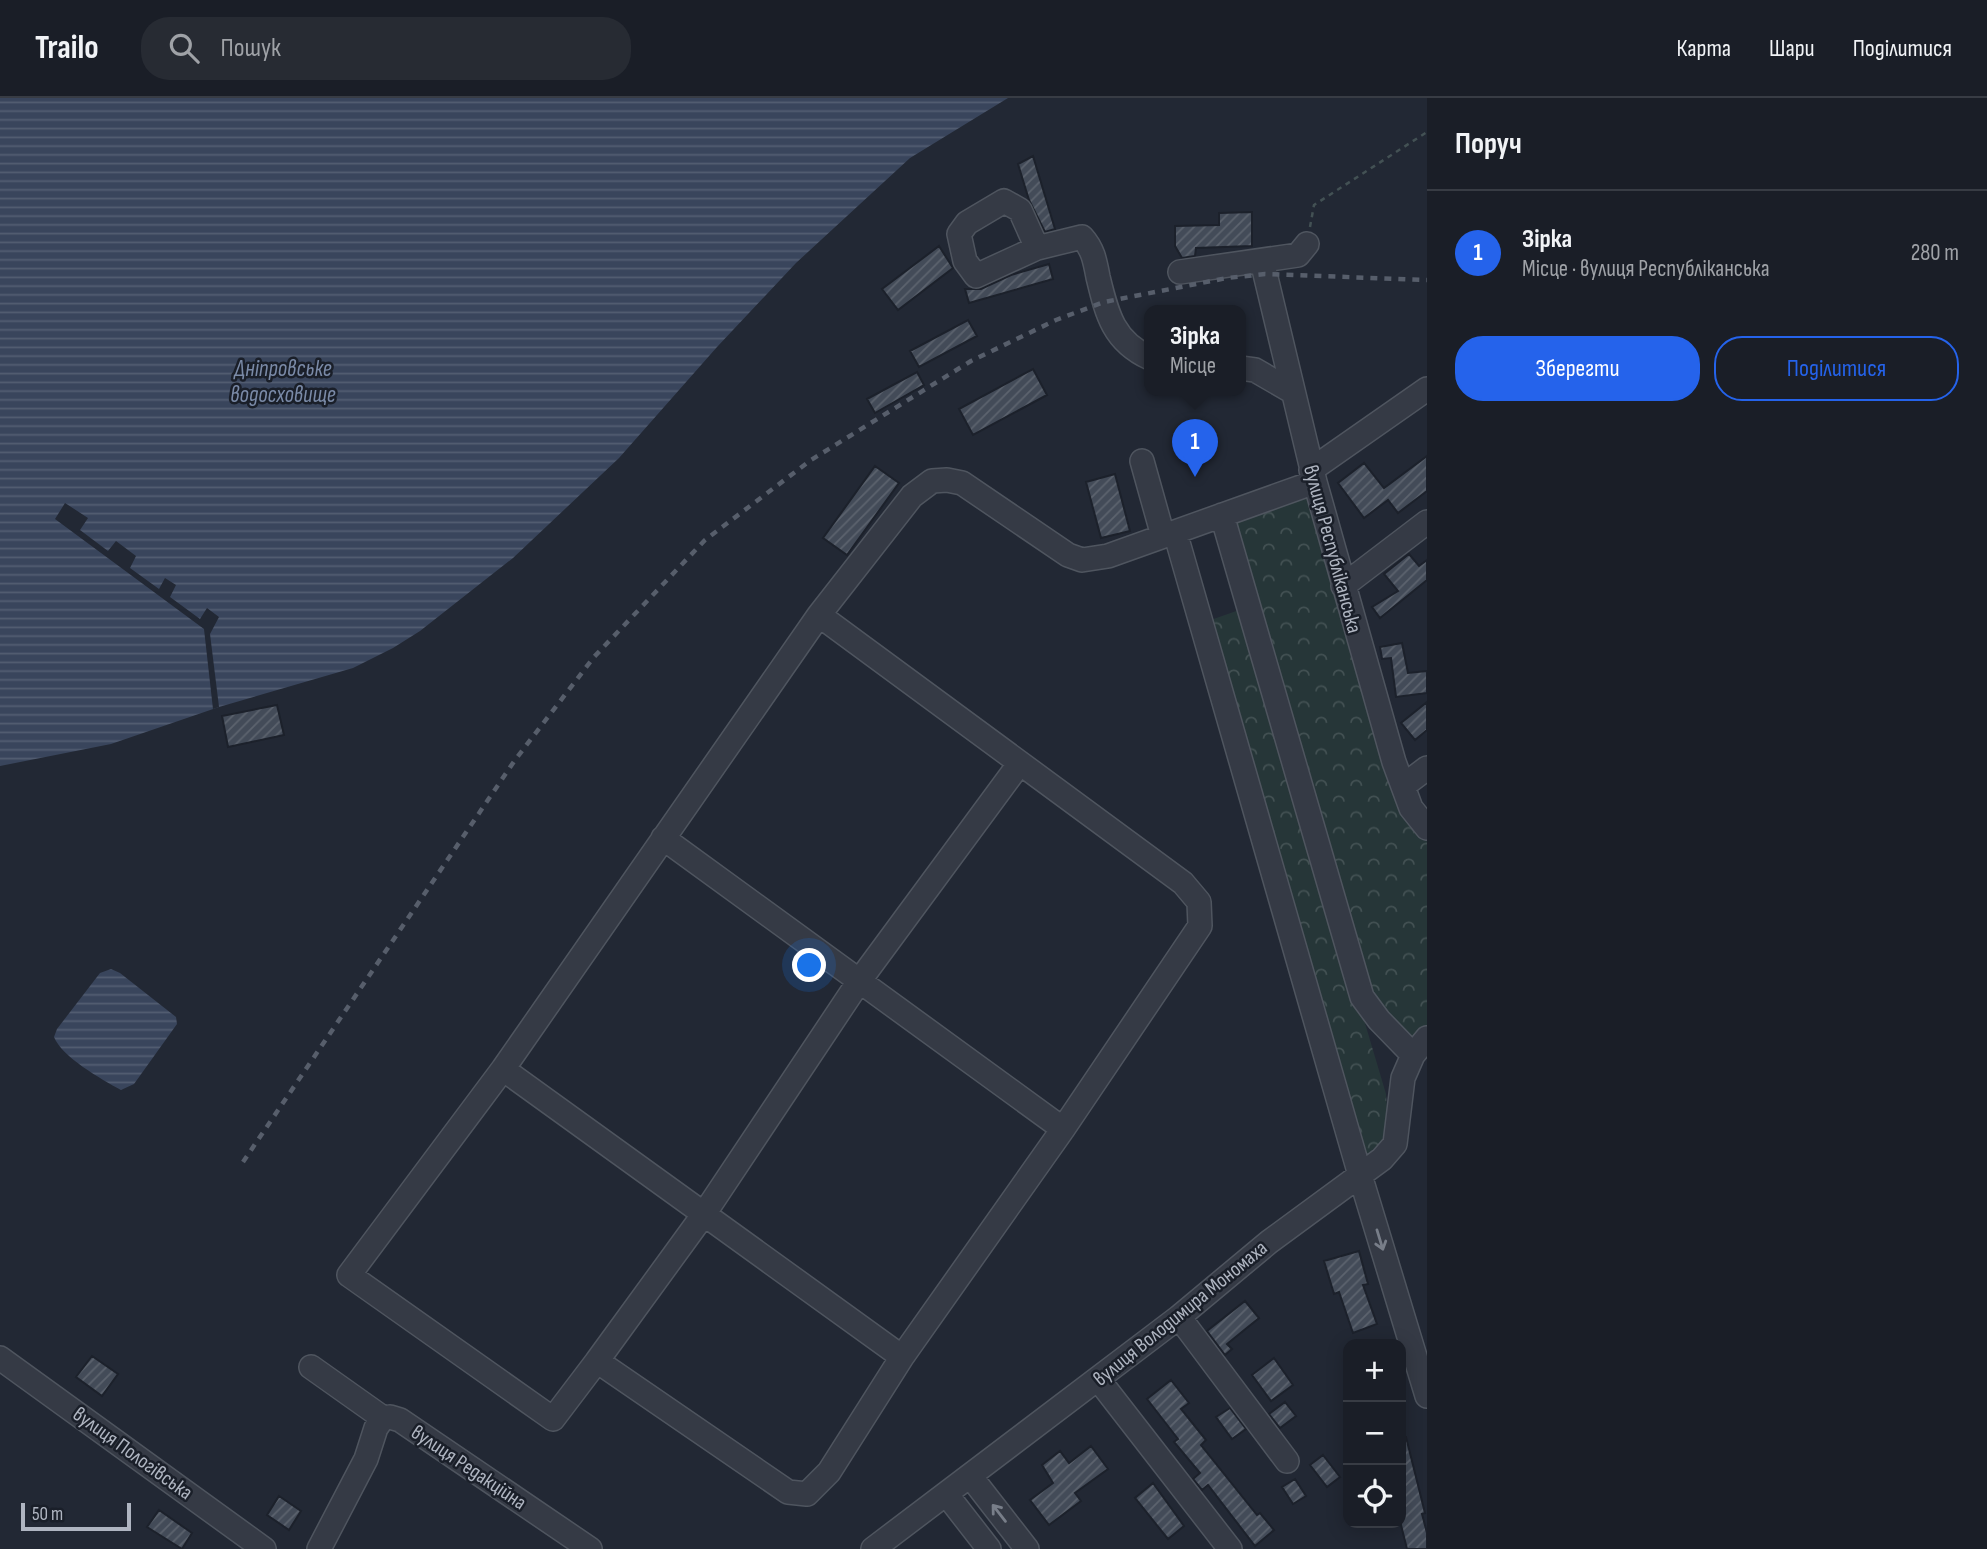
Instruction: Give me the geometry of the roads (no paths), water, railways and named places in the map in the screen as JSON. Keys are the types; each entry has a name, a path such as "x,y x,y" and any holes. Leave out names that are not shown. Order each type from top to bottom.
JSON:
{"street":[{"path":"1037,248 1082,237 1092,248 1104,302 1115,329 1131,349 1144,355"},
{"path":"1180,272 1298,255 1307,244"},
{"name":"вулиця Республіканська","path":"1262,261 1313,476 1394,762 1411,808 1427,828"},
{"path":"1246,369 1255,370 1293,392"},
{"path":"1020,762 860,980 704,1214 553,1419 349,1275 503,1069 819,615 912,496 932,481 962,483 1068,555 1082,560 1108,556 1222,515 1313,476 1427,389"},
{"path":"1142,461 1169,534 1427,1396"},
{"path":"1222,515 1362,997 1379,1020 1420,1046"},
{"path":"1343,586 1427,522"},
{"path":"597,1361 788,1492 807,1494 829,1472 902,1357 1063,1129 1199,926 1199,902 1183,883 819,615"},
{"path":"1403,786 1427,768"},
{"path":"663,838 1063,1129"},
{"name":"вулиця Володимира Мономаха","path":"873,1549 1179,1317 1269,1242 1382,1159 1395,1143 1404,1078 1420,1046"},
{"path":"503,1069 902,1357"},
{"path":"1179,1317 1287,1461"},
{"name":"вулиця Пологівська","path":"0,1358 264,1549"},
{"name":"вулиця Редакційна","path":"311,1367 383,1418 400,1420 590,1549"},
{"path":"1098,1379 1230,1549"},
{"path":"319,1549 366,1459 376,1428 383,1418"},
{"path":"971,1477 1027,1549"},
{"path":"947,1495 989,1549"}],"water":[{"name":"Дніпровське водосховище","path":"0,98 1008,98 910,158 796,263 619,458 513,558 420,631 353,668 219,707 111,744 0,766"},
{"path":"111,969 120,973 176,1017 177,1024 134,1084 121,1090 73,1060 54,1037 57,1029 100,973"}],"railway":[{"path":"243,1162 515,760 594,657 705,540 811,460 971,361 1056,320 1104,302 1227,278 1265,274 1427,280"}],"place":[{"name":"Зірка","path":"1195,477"}]}
